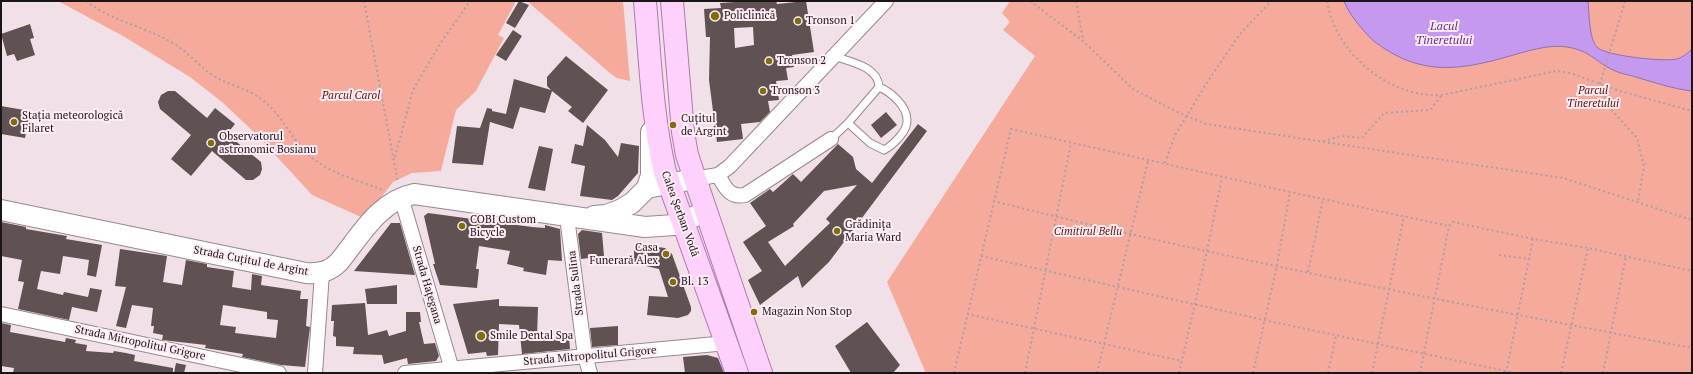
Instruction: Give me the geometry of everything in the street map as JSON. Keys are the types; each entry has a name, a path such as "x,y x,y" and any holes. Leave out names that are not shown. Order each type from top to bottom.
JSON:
{"main road":[{"name":"Calea Șerban Vodă","path":"645,1 650,70 659,148 668,183 737,373"},
{"path":"672,1 683,132 687,155 705,212 761,373"}],"street":[{"path":"647,188 718,175 740,157 886,1"},
{"path":"647,188 651,175 650,70"},
{"path":"718,175 726,190 732,195 745,195 831,139"},
{"name":"Strada Cuțitul de Argint","path":"567,216 606,215 620,210 632,203 647,188"},
{"name":"Strada Cuțitul de Argint","path":"1,210 306,273 322,273 332,269 381,210 400,197 422,194 645,228 664,227 682,222 705,212"},
{"name":"Strada Hațegana","path":"400,197 452,371"},
{"path":"632,203 631,216 645,228"},
{"name":"Strada Sulina","path":"567,216 585,356 590,373"},
{"path":"315,373 322,273"},
{"name":"Strada Mitropolitul Grigore","path":"1,314 279,373"},
{"name":"Strada Mitropolitul Grigore","path":"405,373 452,371 585,356 727,343"}],"lane":[{"path":"833,56 870,71 876,76 879,87 894,97 904,110 908,121 905,129 898,138 884,150 878,148 848,123"},
{"path":"831,139 848,123 879,87"}],"path":[{"path":"86,1 111,17 171,42 184,50 211,75 252,93 267,103 283,120 298,144 308,155 328,169 400,197 395,158 364,1"},
{"path":"395,158 413,90 440,44 470,1"},
{"path":"1030,1 1083,41 1133,89 1206,124 1563,178 1692,220"},
{"path":"1076,1 1083,41"},
{"path":"1165,163 1175,135 1240,34 1271,1"},
{"path":"1327,1 1334,26 1345,45 1360,62 1371,71 1403,89 1430,96 1442,95 1556,71 1570,73 1672,107 1692,111"},
{"path":"1625,1 1600,84 1608,106 1637,138 1644,166 1638,202"},
{"path":"1322,141 1341,136 1362,138 1384,113 1430,110 1442,95"},
{"path":"954,373 1011,129 1148,161 1165,163 1222,177 1449,226"},
{"path":"1025,373 1071,143"},
{"path":"1097,373 1119,288 1148,161"},
{"path":"1179,373 1208,252 1222,177"},
{"path":"1253,373 1277,265 1290,192"},
{"path":"1308,272 1323,198"},
{"path":"993,201 1131,236 1277,265 1388,290 1692,348"},
{"path":"1372,373 1404,216"},
{"path":"1420,373 1449,226 1453,222 1533,239 1588,248 1692,271"},
{"path":"1507,372 1533,239"},
{"path":"1561,373 1588,248"},
{"path":"1499,255 1530,259"},
{"path":"981,256 1264,320 1515,373"},
{"path":"1603,373 1626,256"},
{"path":"967,314 1182,361"},
{"path":"1328,373 1336,335"}],"green space":[{"name":"Parcul Carol","path":"58,1 516,1 498,35 504,38 476,91 456,110 441,171 412,173 393,182 377,203 361,217 312,195 256,134 222,102 190,77 123,36"},
{"path":"527,1 623,1 630,81 617,78 611,74"},
{"name":"Cimitirul Bellu","path":"1010,1 1692,1 1692,373 923,373 925,371 887,282 1035,56 1003,30 1010,22 1002,13"}],"water":[{"name":"Lacul Tineretului","path":"1344,1 1588,1 1591,33 1595,44 1598,48 1604,51 1636,58 1670,60 1681,57 1692,49 1692,91 1619,73 1582,51 1560,46 1538,48 1491,61 1456,67 1424,65 1408,61 1375,42 1357,23"}],"building":[{"path":"519,1 529,5 515,28 506,23"},
{"path":"776,1 777,4 806,1 814,52 792,55 794,67 786,68 788,80 776,81 779,100 768,101 770,112 760,122 741,124 743,139 717,142 709,80 710,37 706,37 704,9 721,8 720,3","holes":["753,27 754,45 735,48 734,28"]},
{"path":"30,24 34,38 30,39 35,55 17,61 14,54 7,56 1,34"},
{"path":"513,30 522,36 506,61 496,55"},
{"path":"566,56 608,90 583,123 568,111 572,107 552,91 545,113 520,107 513,129 490,122 483,165 452,163 457,126 480,128 487,108 492,109 492,111 506,114 514,79 551,90 547,86 547,77"},
{"name":"Observatorul astronomic Bosianu","path":"168,91 175,91 207,118 215,108 235,124 227,134 261,162 262,169 260,175 253,180 246,180 212,151 191,176 171,159 191,135 160,109 158,102 161,95"},
{"name":"Stația meteorologică Filaret","path":"1,106 30,111 25,138 1,134"},
{"path":"886,112 897,125 881,138 871,125"},
{"path":"918,124 927,131 829,262 802,288 798,276 760,305 748,280 762,271 743,242 766,226 750,203 770,189 773,192 793,174 801,182 838,144 853,157 856,169 872,183","holes":["857,185 826,219 830,223 785,266 768,242 794,226 793,224 824,191"]},
{"path":"587,125 605,140 618,157 621,143 639,146 638,173 618,196 612,200 580,196 585,166 571,163 575,144 583,146"},
{"path":"539,146 553,149 545,191 528,188"},
{"path":"428,213 532,227 545,228 545,225 560,229 562,261 548,260 546,275 523,271 524,268 507,264 510,251 479,246 476,269 479,269 477,288 440,285 433,264 435,264 424,216"},
{"path":"1,222 26,227 26,229 67,236 66,239 102,245 96,277 87,275 89,260 63,256 60,274 41,271 37,289 63,295 64,292 88,297 90,288 102,290 97,312 72,307 69,320 18,309 24,282 18,281 22,260 1,256"},
{"path":"391,223 400,223 415,275 354,271"},
{"path":"582,230 602,233 604,256 581,259 578,234"},
{"name":"Bl. 13","path":"635,244 665,248 672,254 691,307 691,311 688,315 678,318 647,315 649,296 668,297 659,269 633,263"},
{"path":"120,249 167,256 163,282 182,285 186,260 207,264 207,267 234,271 232,287 251,290 252,274 262,276 261,285 301,291 300,299 308,299 306,326 310,327 305,367 281,365 242,357 243,354 205,348 206,345 162,340 163,335 153,333 154,326 151,326 153,308 132,305 126,328 116,326 126,287 115,286","holes":["223,305 267,312 267,319 278,320 276,338 235,333 236,327 220,325"]},
{"path":"397,285 397,304 367,304 365,289"},
{"path":"499,299 499,306 538,307 537,337 546,336 546,339 569,338 570,349 522,354 519,325 499,324 498,355 487,356 486,352 468,354 453,304"},
{"path":"365,303 368,335 387,330 389,336 406,331 406,312 420,312 421,322 419,322 424,344 435,343 439,356 436,361 408,364 407,358 384,364 382,355 353,354 354,347 336,346 336,337 333,336 334,321 331,321 332,305"},
{"path":"867,322 900,365 893,373 851,373 835,346"},
{"path":"1,323 11,325 10,332 65,342 66,338 76,340 75,343 87,345 86,351 113,353 114,351 135,355 134,361 173,368 173,373 13,373 14,368 1,366"},
{"path":"618,326 618,345 592,347 590,328"},
{"path":"707,355 718,358 724,373 685,373 683,357"},
{"path":"176,363 186,365 184,373 174,373"}],"place":[{"name":"Policlinică","path":"715,16"},
{"name":"Tronson 1","path":"798,21"},
{"name":"Tronson 2","path":"769,61"},
{"name":"Tronson 3","path":"763,91"},
{"name":"Stația meteorologică Filaret","path":"14,122"},
{"name":"Cuțitul de Argint","path":"673,125"},
{"name":"Observatorul astronomic Bosianu","path":"211,143"},
{"name":"COBI Custom Bicycle","path":"462,226"},
{"name":"Grădinița Maria Ward","path":"837,231"},
{"name":"Casa Funerară Alex","path":"666,254"},
{"name":"Bl. 13","path":"673,282"},
{"name":"Magazin Non Stop","path":"754,312"},
{"name":"Smile Dental Spa","path":"481,336"}],"park label":[{"name":"Parcul Tineretului","path":"1593,97"}]}
